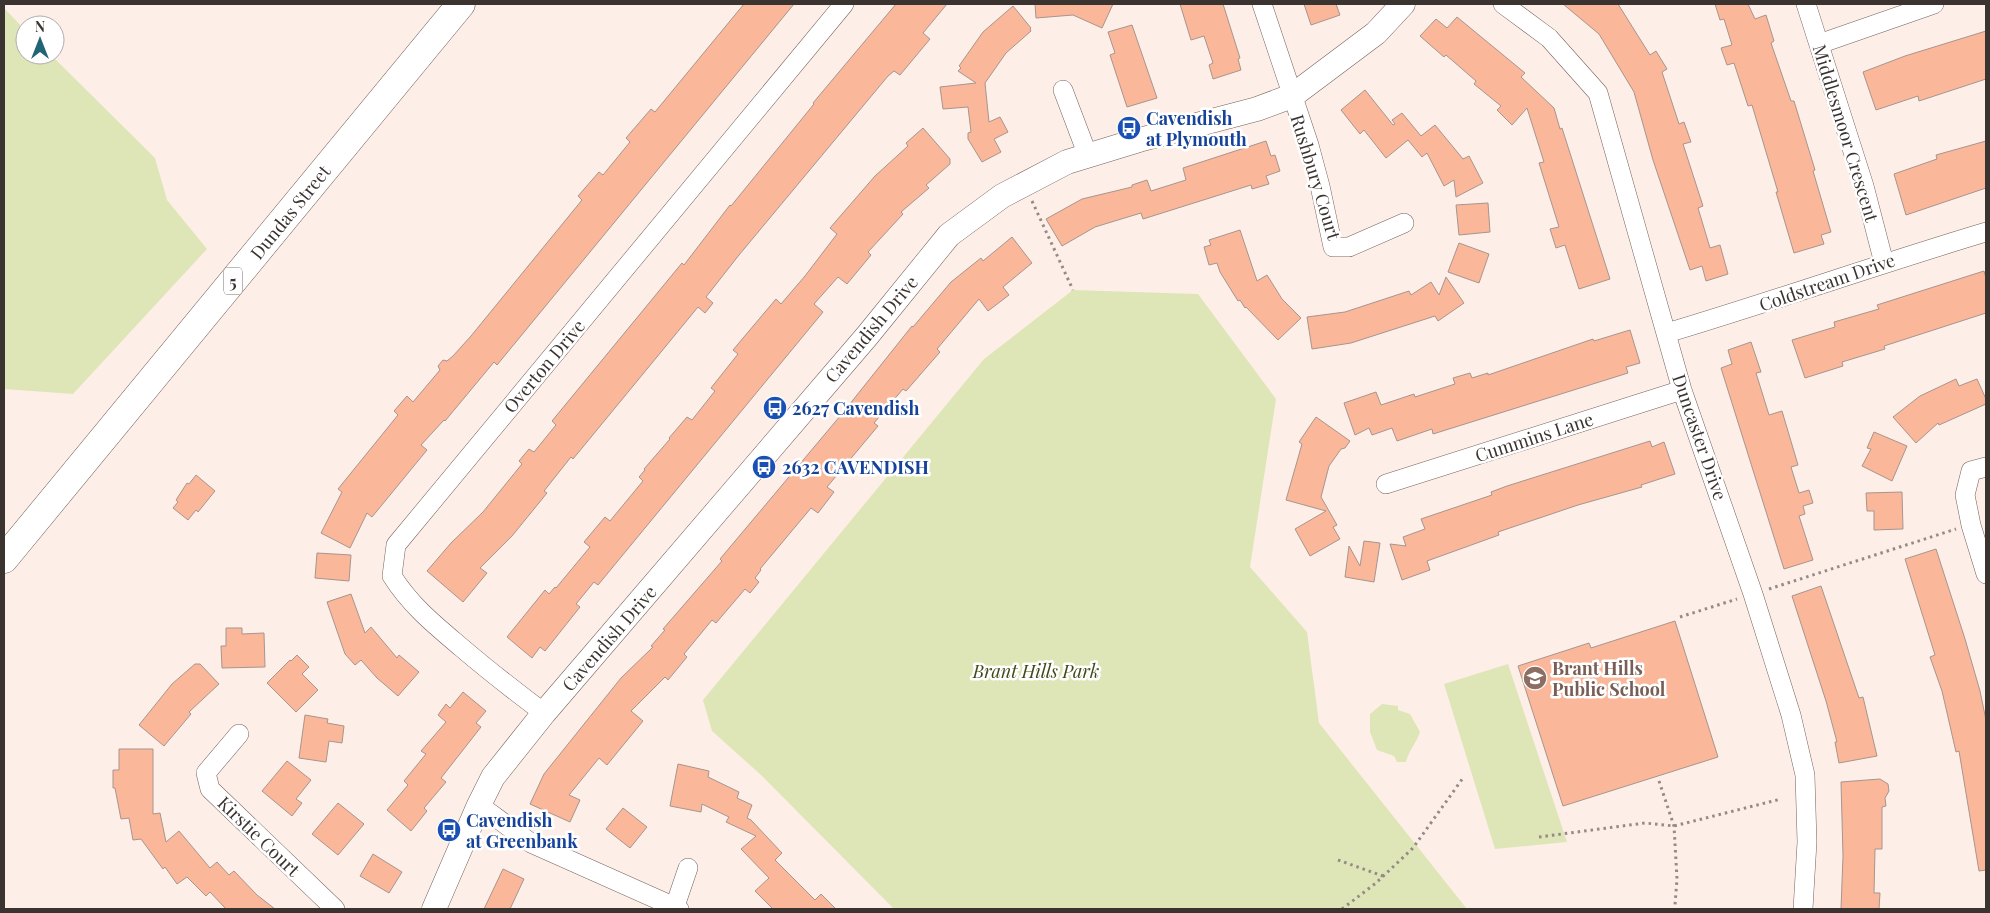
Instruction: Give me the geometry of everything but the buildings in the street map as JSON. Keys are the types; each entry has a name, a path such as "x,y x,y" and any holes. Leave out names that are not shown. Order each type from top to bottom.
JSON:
{"main road":[{"name":"Dundas Street","path":"4,559 461,4"}],"street":[{"name":"Overton Drive","path":"544,713 492,674 427,619 405,597 392,576 396,545 844,4"},
{"path":"1262,4 1292,96"},
{"name":"Cavendish Drive","path":"434,909 479,805 493,778 544,713 867,336 949,236 1002,196 1067,162 1139,140 1257,109 1292,96 1376,33 1402,4"},
{"name":"Duncaster Drive","path":"1503,4 1549,38 1598,93 1682,390 1754,594 1791,715 1805,775 1807,842 1803,909"},
{"name":"Middlesmoor Crescent","path":"1806,4 1864,186 1884,262"},
{"path":"1819,44 1934,4"},
{"path":"1063,90 1088,156"},
{"name":"Rushbury Court","path":"1292,96 1309,145 1334,247 1349,247 1404,223"},
{"name":"Coldstream Drive","path":"1667,333 1751,308 1884,262 1986,232"},
{"name":"Cummins Lane","path":"1386,484 1682,390"},
{"path":"1986,467 1971,471 1965,495 1971,525 1986,574"},
{"name":"Kirstie Court","path":"239,734 206,772 210,789 335,909"},
{"path":"479,805 531,843 676,909 688,868"}],"path":[{"path":"1024,185 1072,290"},
{"path":"1680,617 1971,525"},
{"path":"1342,909 1383,876 1413,848 1463,778"},
{"path":"1659,781 1674,826 1677,879 1675,905"},
{"path":"1539,837 1645,823 1674,826 1781,799"},
{"path":"1338,860 1383,876"}],"green space":[{"path":"4,8 15,20 15,65 61,65 155,158 167,200 207,249 73,394 4,389"},
{"name":"Brant Hills Park","path":"1073,290 1198,294 1276,399 1250,567 1307,632 1319,723 1467,909 894,909 761,775 712,731 703,700 984,359"},
{"path":"1508,664 1567,842 1495,849 1444,684"},
{"path":"1382,704 1398,706 1398,710 1410,714 1420,732 1406,762 1397,762 1394,756 1377,750 1370,732 1370,714"}],"place":[{"name":"Cavendish at Plymouth","path":"1129,128"},
{"name":"2627 Cavendish","path":"775,408"},
{"name":"2632 CAVENDISH","path":"764,467"},
{"name":"Brant Hills Public School","path":"1535,678"},
{"name":"Cavendish at Greenbank","path":"449,830"}]}
